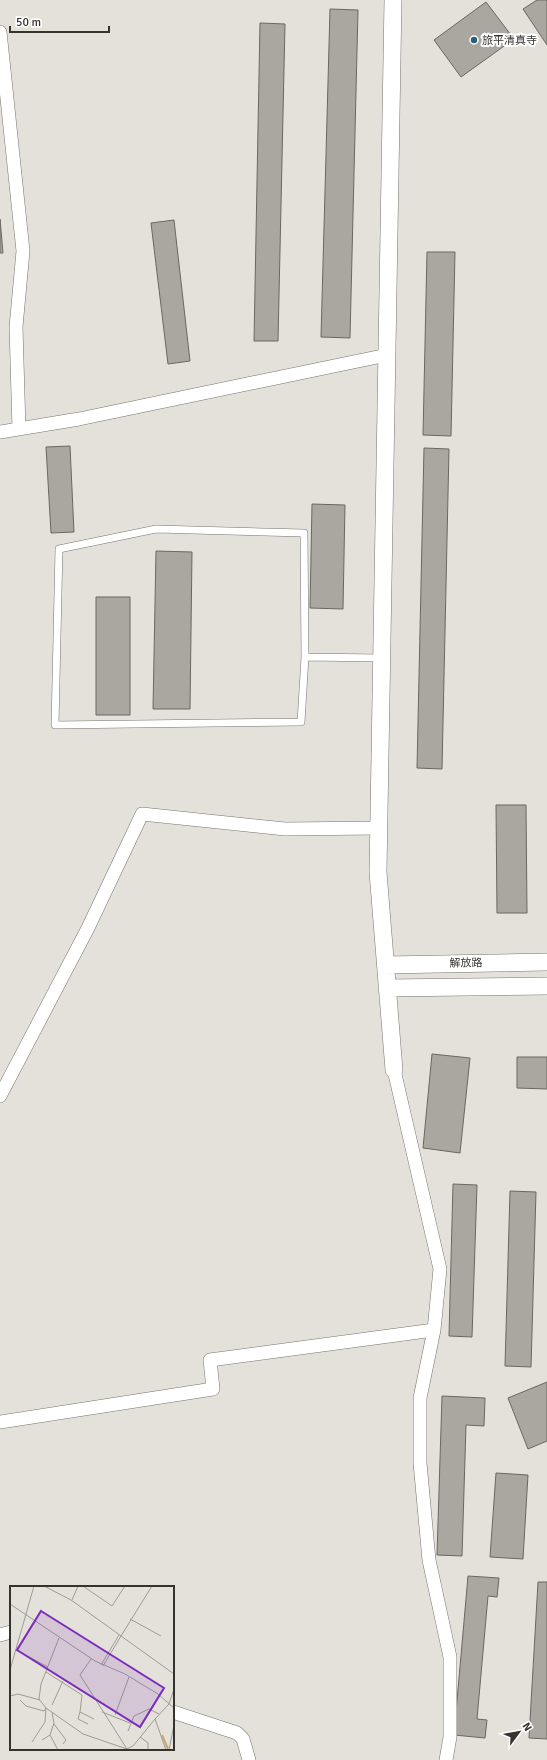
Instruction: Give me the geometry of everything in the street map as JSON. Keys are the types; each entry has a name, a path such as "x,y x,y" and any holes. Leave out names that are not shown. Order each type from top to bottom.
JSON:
{"street":[{"path":"393,0 378,872 394,1070 440,1269 434,1330 420,1398 420,1463 429,1560 450,1657 450,1737 446,1760"},
{"path":"0,32 24,251 16,327 19,429"},
{"path":"0,432 79,419 387,355"},
{"path":"0,1096 88,928 142,814 285,829 379,828"},
{"name":"解放路","path":"386,965 547,962"},
{"path":"387,988 547,986"},
{"path":"0,1422 213,1389 210,1360 434,1330"},
{"path":"0,1635 10,1632"},
{"path":"174,1712 237,1733 243,1739 249,1760"}],"lane":[{"path":"156,529 304,532 304,657 301,722 55,725 59,549 156,529"},
{"path":"304,657 382,658"}],"building":[{"path":"537,0 547,0 547,45 523,9"},
{"name":"旅平清真寺","path":"486,2 514,39 461,77 434,40"},
{"path":"330,9 358,10 350,338 321,337"},
{"path":"260,23 285,24 278,341 254,341"},
{"path":"0,219 3,253 0,253"},
{"path":"174,220 190,361 168,364 151,223"},
{"path":"427,252 455,252 451,436 423,435"},
{"path":"70,446 74,532 51,533 46,447"},
{"path":"424,448 449,449 442,769 417,768"},
{"path":"312,504 345,505 343,609 310,608"},
{"path":"156,551 192,552 190,709 153,709"},
{"path":"96,597 130,597 130,715 96,715"},
{"path":"496,805 526,805 527,913 497,913"},
{"path":"432,1054 470,1058 460,1153 423,1148"},
{"path":"517,1057 547,1057 547,1089 517,1088"},
{"path":"453,1184 477,1185 472,1337 449,1336"},
{"path":"510,1191 536,1192 531,1367 505,1366"},
{"path":"547,1382 547,1441 528,1449 508,1398"},
{"path":"442,1396 485,1398 484,1426 466,1425 462,1556 437,1555"},
{"path":"496,1473 528,1475 523,1559 490,1557"},
{"path":"468,1576 499,1578 497,1597 488,1596 477,1719 487,1720 485,1738 454,1735"},
{"path":"538,1582 547,1582 547,1739 529,1738"}],"place":[{"name":"旅平清真寺","path":"474,40"}]}
